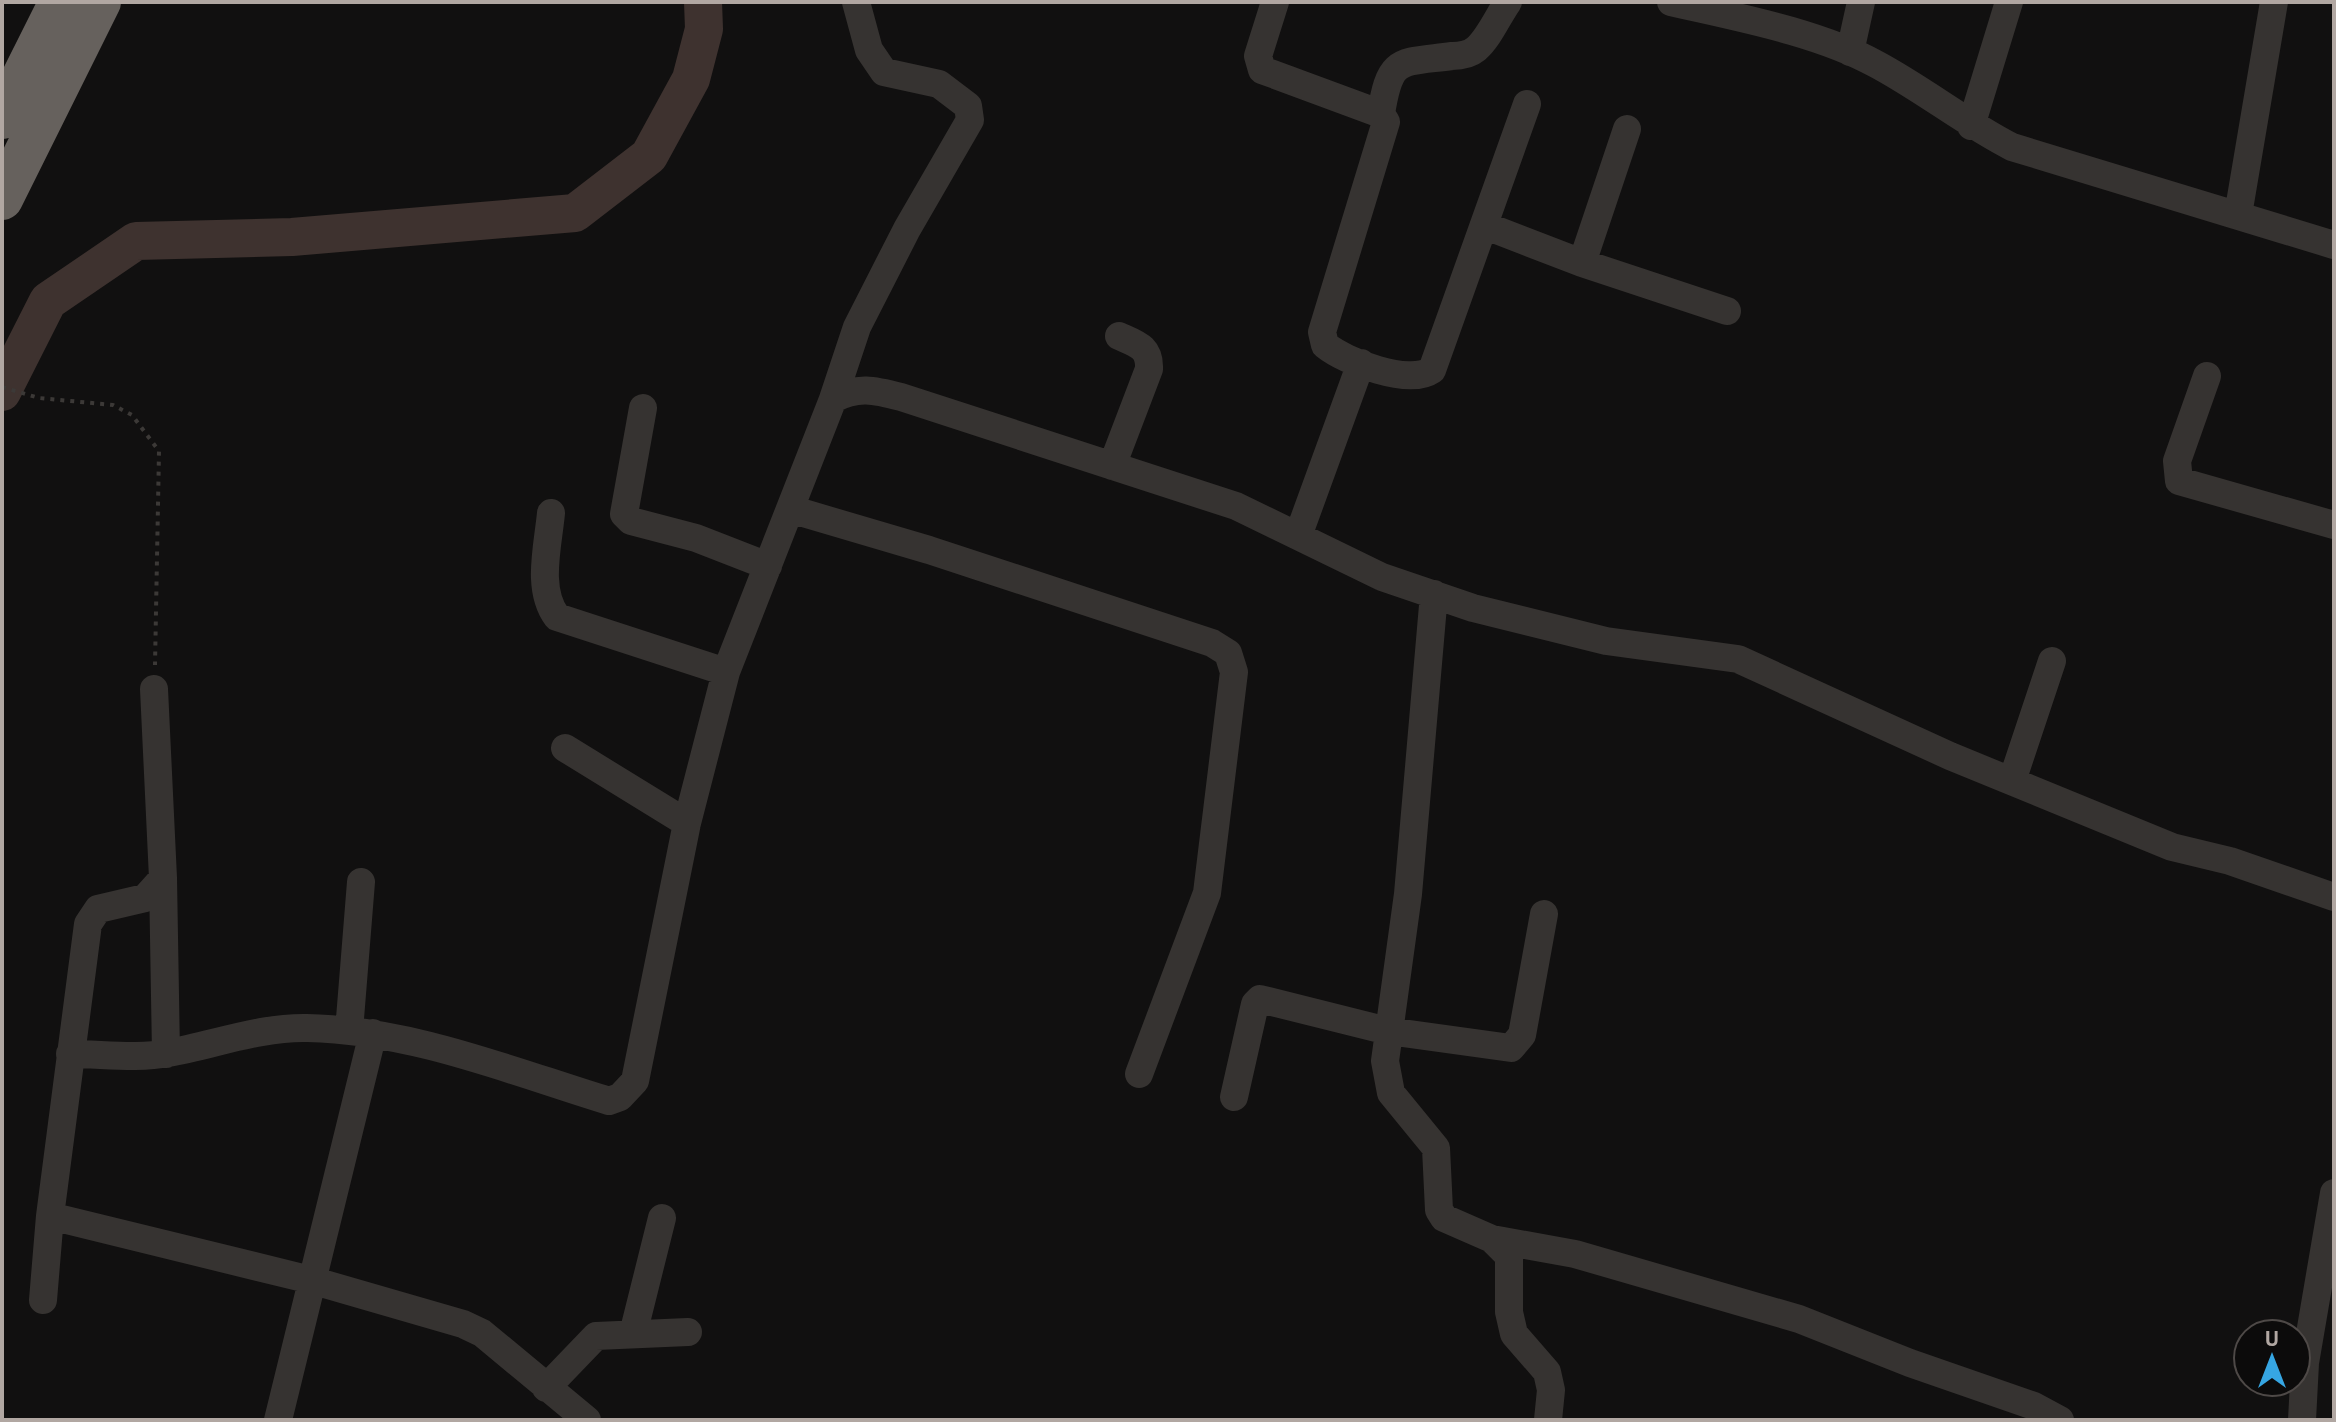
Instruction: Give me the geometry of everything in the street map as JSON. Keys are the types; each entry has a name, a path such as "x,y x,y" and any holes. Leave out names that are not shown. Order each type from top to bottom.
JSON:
{"highway":[{"path":"2,118 60,2"},
{"path":"2,199 100,2"}],"street":[{"path":"70,1054 166,1054 267,1032 304,1028 361,1032 415,1042 609,1101 620,1097 635,1081 687,823 726,672 833,399 857,327 907,229 970,120 968,106 939,84 884,72 869,50 856,2"},
{"path":"1275,2 1258,56 1262,70 1381,114 1386,122 1322,332 1322,340 1334,352 1361,363 1408,377 1423,376 1432,370 1486,226 1527,104"},
{"path":"1381,114 1386,82 1392,71 1421,59 1462,55 1475,50 1508,2"},
{"path":"1671,2 1775,28 1850,52 1877,64 1971,126 2012,147 2334,245"},
{"path":"1850,52 1861,2"},
{"path":"1971,126 2009,2"},
{"path":"2238,215 2274,2"},
{"path":"1582,263 1627,129"},
{"path":"1486,226 1582,263 1727,311"},
{"path":"1112,466 1149,369 1150,356 1143,347 1119,336"},
{"path":"1298,536 1361,363"},
{"path":"2207,376 2177,461 2179,481 2334,525"},
{"path":"833,399 852,389 871,389 1236,506 1382,577 1473,608 1606,641 1738,659 2012,781 2172,847 2230,861 2334,897"},
{"path":"643,408 624,514 631,521 696,538 768,566"},
{"path":"790,509 944,554 1212,643 1228,653 1234,672 1207,893 1139,1074"},
{"path":"551,513 545,583 548,605 557,617 726,672"},
{"path":"1434,594 1408,894 1388,1031 1386,1078 1391,1093 1436,1148 1439,1210 1444,1218 1492,1239 1575,1254 1799,1319 1910,1363 2034,1406 2060,1420"},
{"path":"2012,781 2052,661"},
{"path":"154,689 163,878 166,1054"},
{"path":"565,748 687,823"},
{"path":"43,1300 50,1216 90,916 98,909 145,898 163,878"},
{"path":"278,1420 311,1280 361,1032 361,882"},
{"path":"1234,1097 1255,1004 1260,999 1388,1031 1511,1048 1522,1035 1544,914"},
{"path":"2302,1420 2305,1363 2334,1193"},
{"path":"50,1216 311,1280 463,1324 482,1333 587,1420"},
{"path":"633,1334 662,1218"},
{"path":"1492,1239 1509,1256 1509,1312 1514,1334 1547,1372 1551,1390 1548,1420"},
{"path":"546,1388 596,1336 688,1332"}],"path":[{"path":"2,387 39,398 113,405 132,415 159,451 154,689"}],"waterway":[{"path":"2,392 48,301 136,241 292,237 575,213 649,156 691,79 704,29 703,2"}]}
